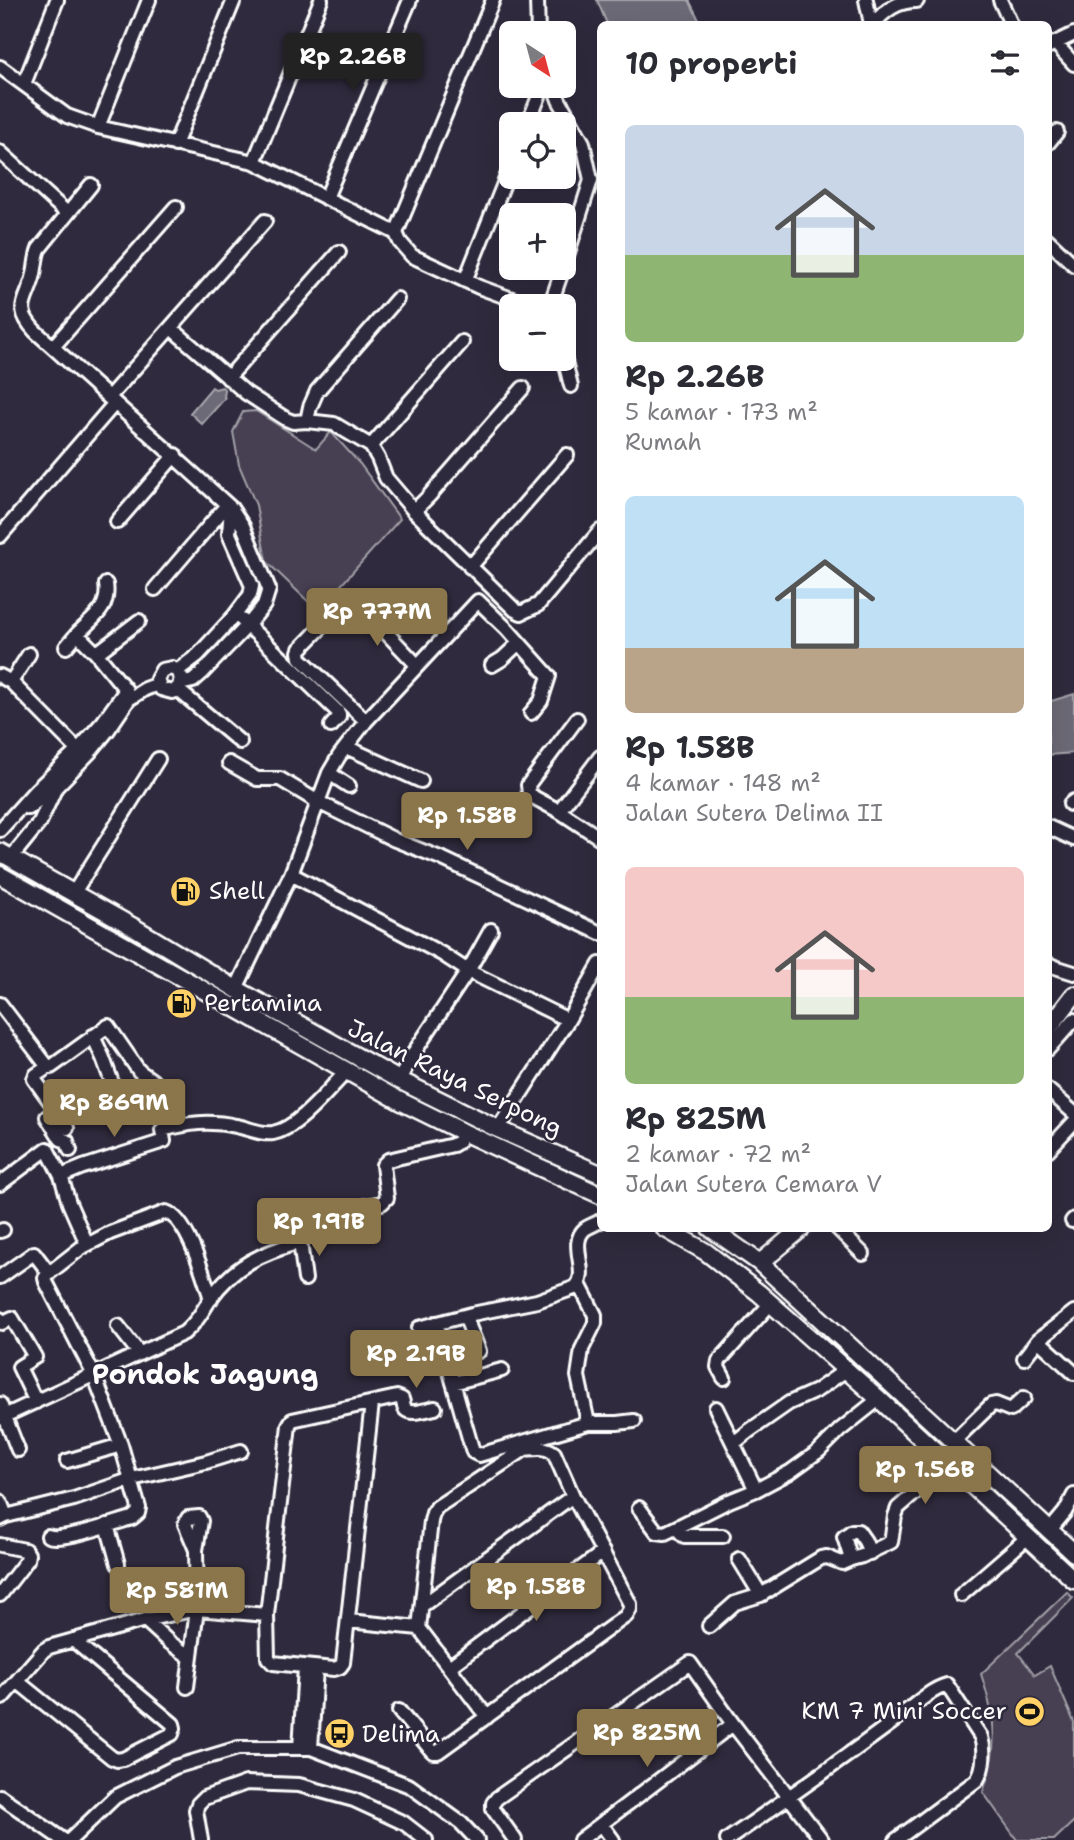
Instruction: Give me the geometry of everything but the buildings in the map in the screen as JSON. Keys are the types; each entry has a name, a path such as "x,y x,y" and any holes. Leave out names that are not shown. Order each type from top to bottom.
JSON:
{"main road":[{"name":"Jalan Raya Serpong","path":"5,856 399,1080 498,1129 597,1173"},
{"name":"Jalan Raya Serpong","path":"0,876 400,1101 597,1194"},
{"path":"1052,1024 1074,995"},
{"path":"671,1232 706,1252 771,1303 1074,1580"},
{"path":"716,1232 760,1263 1074,1553"},
{"path":"760,1263 797,1232"}],"street":[{"path":"24,84 57,0"},
{"path":"98,127 149,0"},
{"path":"175,145 234,0"},
{"path":"254,162 321,0"},
{"path":"327,198 410,0"},
{"path":"396,233 493,0"},
{"path":"537,0 538,21"},
{"path":"866,0 871,21"},
{"path":"1000,0 1010,21"},
{"path":"875,21 894,5 917,2"},
{"path":"1074,34 1052,45 1074,64"},
{"path":"0,67 67,116 98,127 254,162 396,233 412,256 499,294"},
{"path":"558,98 583,143 592,180 576,228"},
{"path":"1052,138 1057,132"},
{"path":"0,152 67,213"},
{"path":"91,185 39,249 25,298 24,319 229,506 243,526 269,589 264,605 248,625 193,681 172,692 166,691 158,684 162,670 167,668 177,671 181,677 179,687"},
{"path":"465,281 502,189"},
{"path":"53,347 176,207"},
{"path":"0,536 171,328 265,221"},
{"path":"1052,244 1074,265"},
{"path":"228,378 339,252"},
{"path":"307,421 317,391 397,299"},
{"path":"171,328 246,393 286,419 293,422 334,424 371,446 386,478 414,511 521,613 538,605 597,535"},
{"path":"371,446 461,342"},
{"path":"567,371 570,386"},
{"path":"414,511 523,388"},
{"path":"117,522 175,455"},
{"path":"470,566 566,455"},
{"path":"155,589 229,506"},
{"path":"177,671 191,663 250,595 252,586 229,534 229,506"},
{"path":"66,647 107,600 106,584"},
{"path":"236,989 291,874 329,773 366,721 478,601 548,676 541,701 531,713"},
{"path":"362,607 417,665"},
{"path":"335,614 300,649 300,658 366,721"},
{"path":"235,615 339,713 339,718 331,726"},
{"path":"97,653 139,621"},
{"path":"0,830 34,792 78,750 126,690 97,653 77,634"},
{"path":"492,665 519,643"},
{"path":"29,654 5,679 78,750"},
{"path":"0,840 23,811 57,786 108,730 129,699 158,684"},
{"path":"179,687 240,742"},
{"path":"577,719 527,785 529,793 535,798 597,836"},
{"path":"346,747 421,781"},
{"path":"73,894 158,759"},
{"path":"559,811 597,761"},
{"path":"229,763 257,779 280,779 318,802 395,840 443,859 597,932"},
{"path":"329,773 349,786"},
{"path":"5,856 40,822 57,786"},
{"path":"1052,829 1074,839"},
{"path":"291,874 429,947 468,971 568,1020"},
{"path":"399,1080 491,930"},
{"path":"1052,966 1074,973"},
{"path":"498,1129 597,969"},
{"path":"0,1004 48,1067"},
{"path":"1052,1045 1074,1020"},
{"path":"67,1128 34,1079 108,1026 139,1071 153,1081"},
{"path":"93,1036 118,1099"},
{"path":"61,1176 164,1141 162,1130 181,1125 220,1123 272,1133 287,1127 302,1116 347,1071"},
{"path":"1052,1095 1074,1113"},
{"path":"57,1111 47,1117 61,1139 67,1142 70,1150"},
{"path":"1052,1146 1074,1122"},
{"path":"306,1279 300,1242 302,1220 306,1217 382,1203 387,1198 383,1165 388,1160 453,1145 465,1133"},
{"path":"0,1184 47,1149 61,1176 69,1203 87,1244"},
{"path":"48,1536 70,1536 132,1518 139,1508 121,1444 94,1375 46,1282 49,1273 87,1244 166,1212 178,1220 197,1253 211,1298"},
{"path":"419,1328 537,1301 574,1288 581,1279 578,1251 581,1235 584,1230 597,1223"},
{"path":"841,1232 863,1254"},
{"path":"3,1417 184,1334 200,1318 211,1298 230,1275 244,1264 300,1242"},
{"path":"0,1277 34,1252 49,1273"},
{"path":"579,1284 595,1315 595,1322 582,1349 578,1376 588,1423"},
{"path":"724,1378 718,1367 719,1361 771,1303"},
{"path":"465,1316 479,1351"},
{"path":"1024,1358 1038,1340 1069,1317 1074,1330"},
{"path":"0,1319 2,1323 12,1318 35,1357 19,1367 36,1402"},
{"path":"436,1323 473,1452 479,1455 588,1423 634,1421"},
{"path":"118,1326 139,1353"},
{"path":"1038,1340 1074,1373"},
{"path":"453,1383 502,1370"},
{"path":"734,1443 789,1403 816,1391 846,1370"},
{"path":"372,1403 343,1663 334,1669 270,1661 267,1615 289,1426 292,1420 397,1397 402,1399 406,1411 435,1408"},
{"path":"954,1441 990,1405 996,1404 1011,1410 1024,1398"},
{"path":"639,1508 657,1532 665,1534 790,1472 879,1399"},
{"path":"0,1404 18,1450"},
{"path":"716,1408 756,1490"},
{"path":"68,1461 121,1444"},
{"path":"399,1711 433,1752 438,1752 626,1616 631,1604 573,1496 554,1453 541,1448 525,1449 437,1507 431,1521 419,1628"},
{"path":"0,1501 3,1518 74,1499 132,1479 241,1451"},
{"path":"709,1626 735,1603 761,1595 821,1558 827,1557 839,1563 870,1553 891,1542 898,1508 947,1462"},
{"path":"1050,1530 1065,1512 1074,1495"},
{"path":"423,1605 573,1496"},
{"path":"107,1524 118,1564"},
{"path":"676,1528 684,1536 723,1536"},
{"path":"851,1559 844,1537 852,1531 858,1531 870,1553"},
{"path":"961,1595 1028,1537"},
{"path":"0,1545 25,1550 28,1554 27,1560 0,1595"},
{"path":"187,1687 197,1609 196,1550"},
{"path":"449,1667 603,1552"},
{"path":"739,1559 761,1595"},
{"path":"2,1698 44,1650 72,1640 197,1609 267,1615"},
{"path":"145,1620 190,1657"},
{"path":"348,1621 419,1628 486,1717"},
{"path":"17,1682 117,1760 172,1734 173,1724 72,1640"},
{"path":"515,1840 494,1809 493,1803 690,1662 733,1724 822,1840"},
{"path":"305,1748 311,1667"},
{"path":"727,1840 941,1686 947,1685 984,1744 982,1773 977,1780 896,1840"},
{"path":"580,1840 733,1724"},
{"path":"70,1840 115,1797 175,1767 238,1748 305,1748 410,1786 461,1823 477,1840"},
{"path":"201,1840 196,1810 198,1804 204,1798 247,1783 299,1785 354,1800 404,1823 426,1840"},
{"path":"0,1796 62,1840"},
{"path":"602,1825 613,1840"}],"shaded area":[{"path":"597,0 689,0 700,21 606,21"},
{"path":"212,387 222,387 225,390 225,398 202,424 190,413"},
{"path":"256,411 316,449 331,432 360,464 400,519 318,611 266,561 256,505 239,465 233,432 243,412"},
{"path":"1074,694 1074,753 1052,755 1052,701"},
{"name":"KM 7 Mini Soccer","path":"1067,1592 1073,1598 1018,1653 1035,1675 1050,1666 1074,1722 1074,1821 1054,1840 1017,1840 983,1792 992,1760 994,1733 990,1705 981,1674"}],"place":[{"name":"Shell","path":"186,891"},
{"name":"Pertamina","path":"181,1003"},
{"name":"KM 7 Mini Soccer","path":"1030,1711"},
{"name":"Delima","path":"339,1734"}],"district":[{"name":"Pondok Jagung","path":"205,1374"}]}
